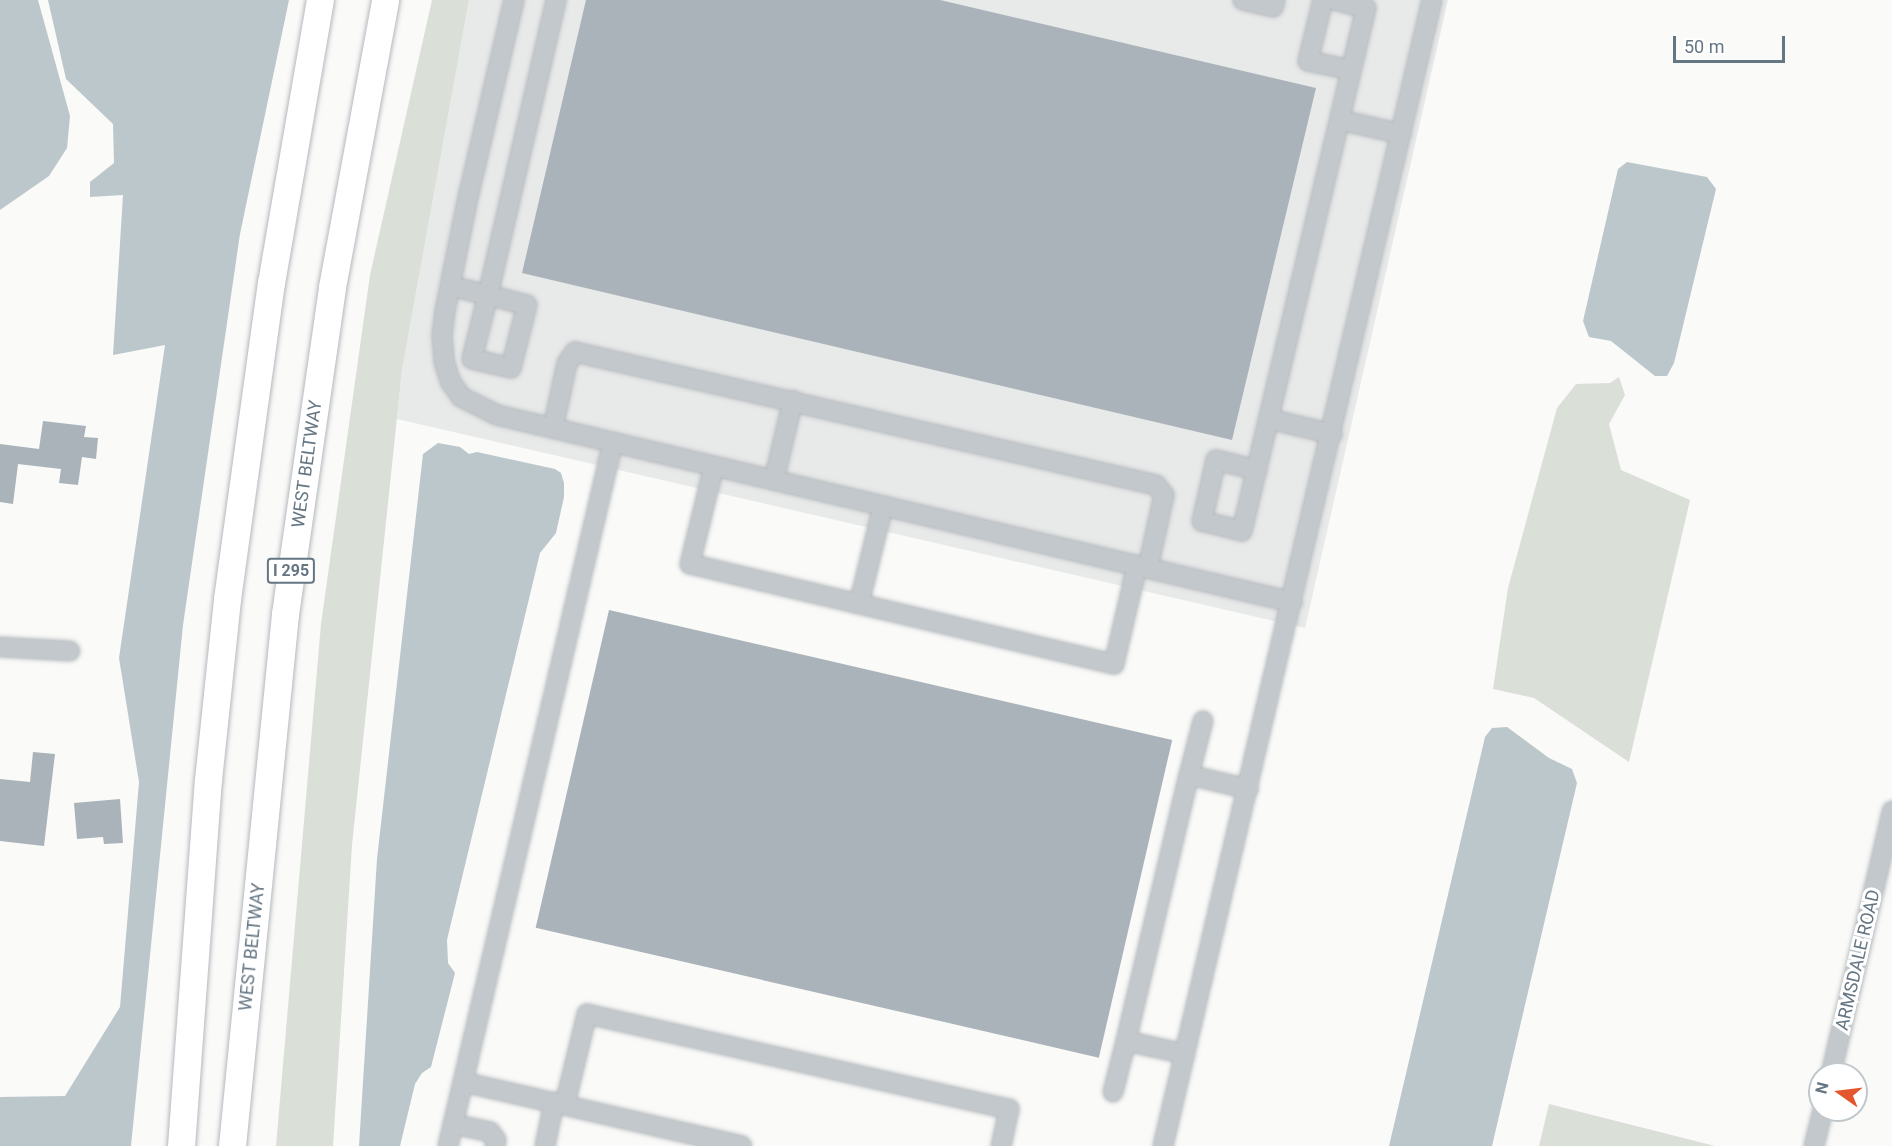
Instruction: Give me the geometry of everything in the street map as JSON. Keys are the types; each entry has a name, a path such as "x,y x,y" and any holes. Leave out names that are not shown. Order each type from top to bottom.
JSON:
{"highway":[{"path":"181,1146 206,803 227,599 269,295 302,91 320,0"},
{"name":"WEST BELTWAY","path":"232,1146 285,614 332,287 385,0"}],"street":[{"path":"514,0 466,207 442,336 444,361 450,381 461,397 497,415 1292,602"},
{"path":"451,286 488,295 556,0"},
{"path":"1243,0 1273,7 1275,0"},
{"path":"1323,0 1308,61 1352,70"},
{"path":"1257,470 1366,8 1333,0"},
{"path":"1163,1146 1332,434 1432,0"},
{"path":"1340,120 1401,134"},
{"path":"553,428 567,363 575,352 793,400 1156,485 1164,495 1114,664 690,564 714,466"},
{"path":"774,480 793,400"},
{"path":"1269,419 1332,434"},
{"path":"448,1146 613,442"},
{"path":"859,604 883,506"},
{"path":"0,647 70,651"},
{"path":"1113,1092 1203,720"},
{"path":"1190,775 1248,789"},
{"name":"ARMSDALE ROAD","path":"1834,1062 1892,812"},
{"path":"545,1146 586,1014 1009,1109 1000,1146"},
{"path":"1126,1041 1185,1054"},
{"path":"463,1082 742,1146"},
{"path":"1814,1146 1820,1122"},
{"path":"453,1124 490,1132 496,1140 495,1146"}],"shaded area":[{"path":"0,0 38,0 70,116 67,148 49,176 0,210"},
{"path":"48,0 289,0 240,234 183,625 131,1146 0,1146 0,1097 65,1096 120,1007 139,782 119,658 165,345 113,355 123,195 90,197 90,182 114,163 113,124 66,79"},
{"path":"432,0 469,0 402,370 352,845 333,1146 276,1146 321,624 370,275"},
{"path":"469,0 1448,0 1305,628 397,419 402,370"},
{"path":"1627,162 1707,177 1716,189 1674,363 1667,376 1655,376 1611,341 1589,337 1583,321 1618,169"},
{"path":"1619,377 1625,395 1609,424 1621,470 1690,500 1629,762 1534,698 1493,689 1508,588 1557,408 1576,384 1610,383"},
{"path":"438,443 460,447 469,454 477,452 555,469 561,473 564,497 556,533 540,553 447,940 448,963 455,973 431,1067 422,1073 415,1084 400,1146 359,1146 377,859 423,454"},
{"path":"1507,727 1549,758 1572,769 1577,783 1492,1146 1389,1146 1485,737 1492,728"},
{"path":"1549,1104 1715,1146 1539,1146"}],"building":[{"path":"586,0 940,0 1316,88 1232,440 522,273"},
{"path":"43,421 86,426 84,437 98,438 96,459 82,457 78,485 59,483 61,469 18,464 13,504 0,502 0,444 39,449"},
{"path":"609,610 1172,740 1099,1058 536,928"},
{"path":"33,752 55,754 44,846 0,841 0,779 30,782"},
{"path":"120,799 123,843 104,844 103,837 77,839 74,803"}]}
